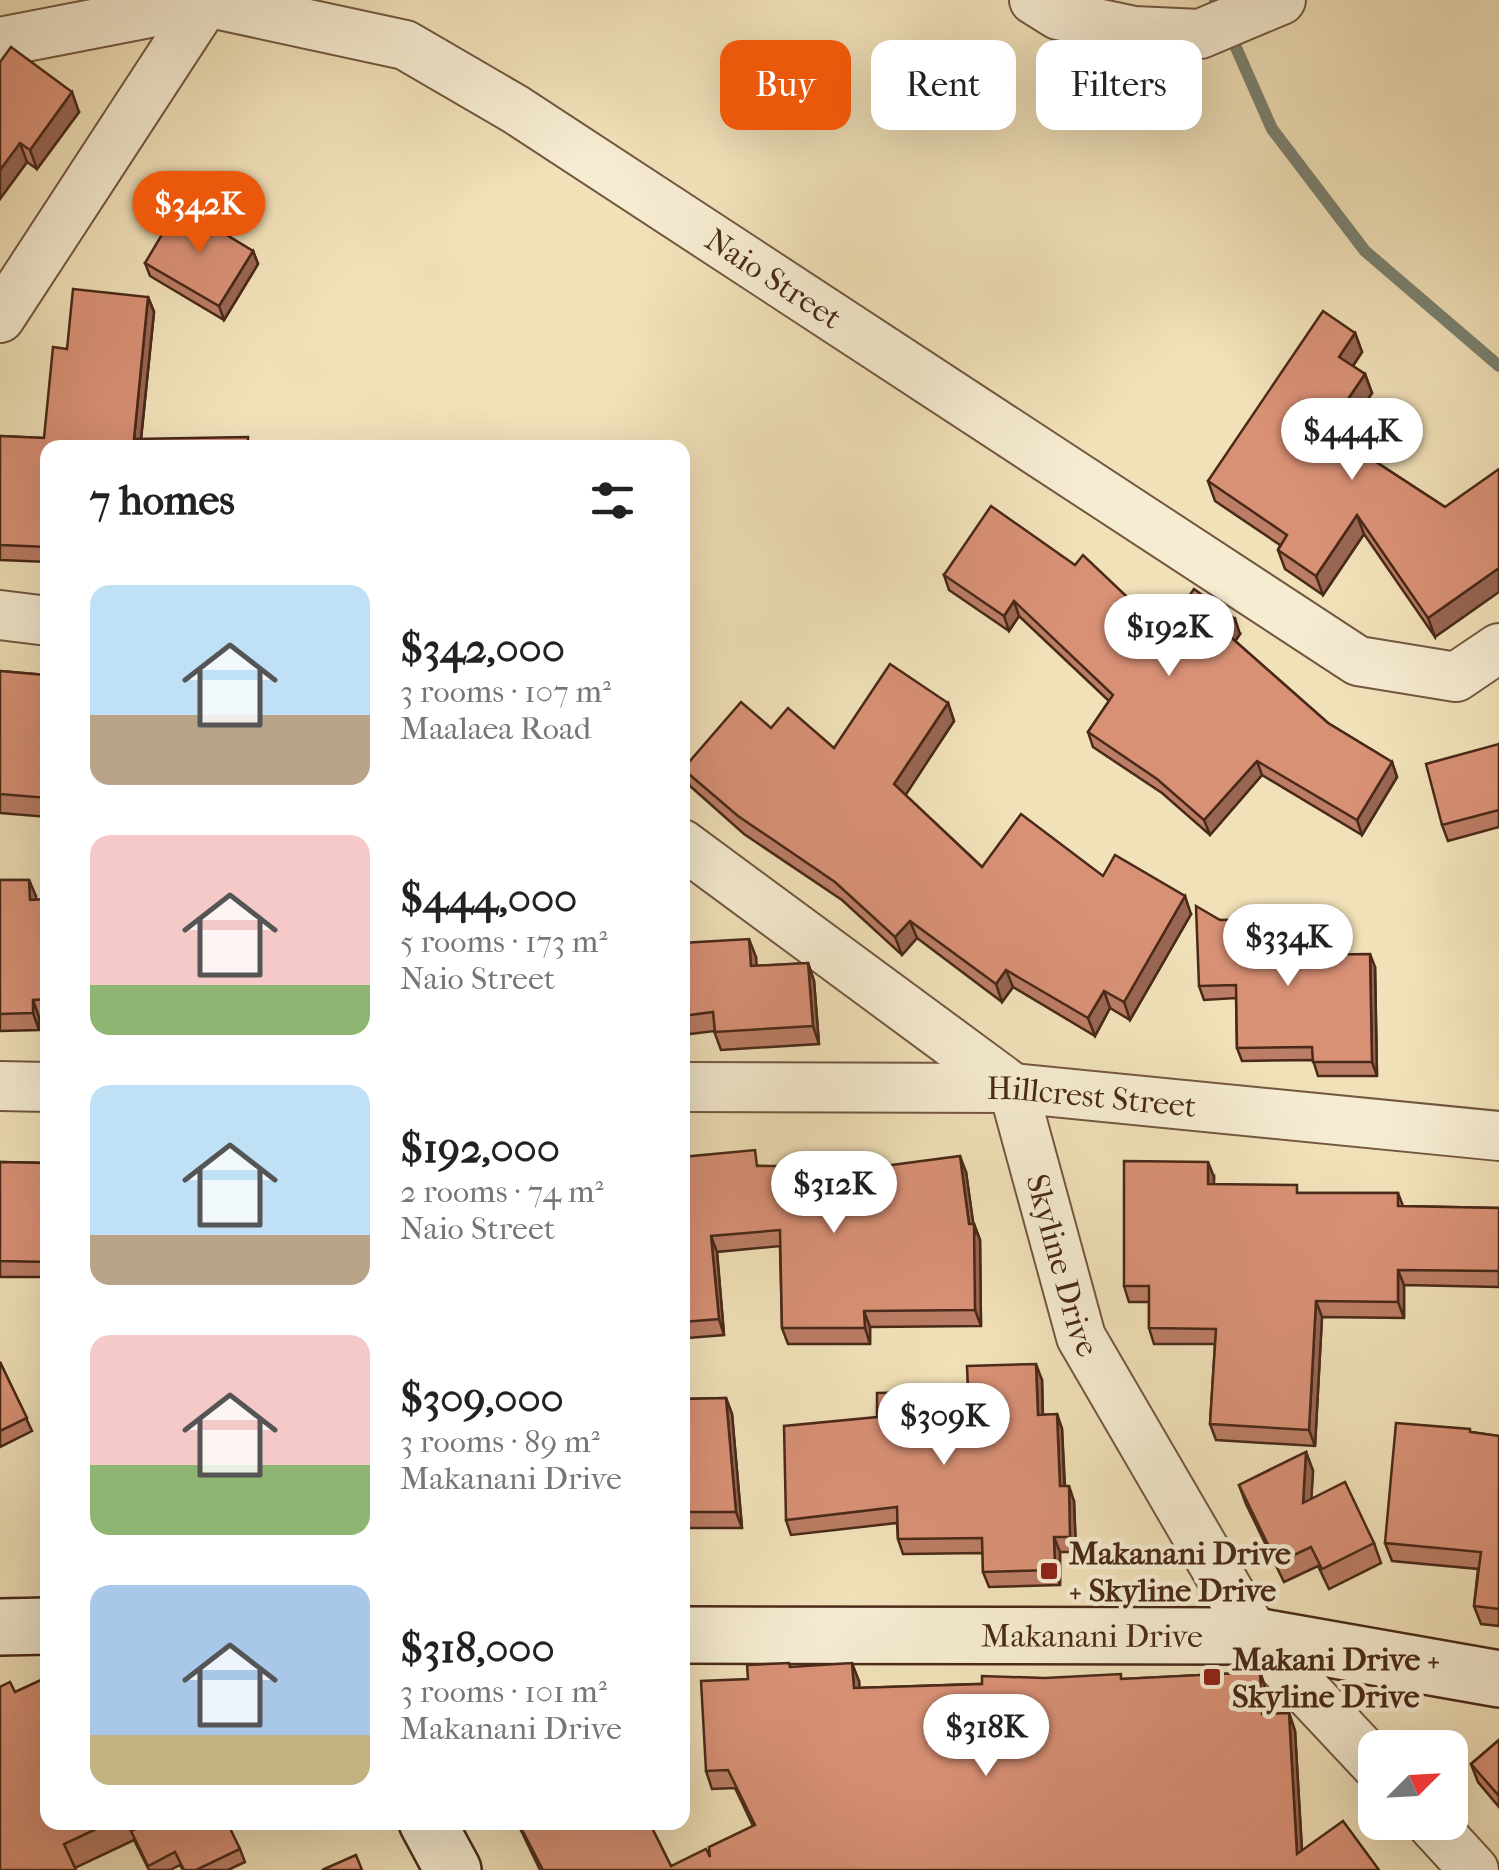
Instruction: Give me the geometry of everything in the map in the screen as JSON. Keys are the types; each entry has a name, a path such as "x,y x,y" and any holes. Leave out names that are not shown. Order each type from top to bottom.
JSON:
{"street":[{"path":"1034,0 1058,15 1116,27 1200,34 1278,2"},
{"path":"0,318 206,2"},
{"name":"Naio Street","path":"0,42 206,2 406,44 515,109 1358,661 1456,677 1499,648"},
{"path":"0,614 40,620"},
{"path":"690,850 1013,1088"},
{"path":"0,1086 40,1086"},
{"name":"Hillcrest Street","path":"690,1087 1013,1088 1499,1136"},
{"name":"Skyline Drive","path":"1013,1088 1081,1337 1255,1636 1358,1746"},
{"path":"0,1626 40,1626"},
{"name":"Makanani Drive","path":"690,1635 1255,1636 1499,1678"},
{"path":"432,1830 454,1870"},
{"path":"1446,1840 1474,1870"}],"building":[{"path":"11,47 72,92 30,150 20,143 0,170 0,62"},
{"path":"179,206 253,251 219,306 145,263"},
{"path":"73,289 148,297 134,439 248,440 40,440 40,547 0,545 0,436 44,438 53,347 67,349"},
{"path":"1323,311 1355,333 1339,357 1365,374 1327,430 1445,507 1499,469 1499,568 1428,618 1357,515 1316,576 1278,550 1287,535 1208,481"},
{"path":"991,506 1075,565 1083,555 1164,632 1194,589 1235,619 1225,632 1328,723 1392,762 1357,820 1257,761 1204,820 1157,779 1088,732 1113,695 1014,601 1004,616 944,575"},
{"path":"890,664 948,703 894,784 982,867 1021,814 1103,876 1115,855 1185,896 1124,1002 1104,991 1088,1018 1006,970 996,984 910,921 895,937 835,882 738,816 690,775 690,761 741,702 771,728 788,708 834,748"},
{"path":"0,671 40,675 40,797 0,794"},
{"path":"1499,744 1499,810 1442,825 1426,764"},
{"path":"0,880 29,880 30,900 40,899 40,1000 33,1000 33,1013 0,1014"},
{"path":"1196,906 1220,920 1292,918 1293,955 1370,954 1372,1062 1313,1062 1312,1047 1237,1048 1236,985 1199,986"},
{"path":"749,939 751,966 808,963 813,1026 715,1032 713,1012 690,1015 690,943"},
{"path":"755,1150 757,1166 884,1166 960,1156 969,1224 974,1224 975,1310 864,1311 865,1328 782,1328 780,1230 711,1236 719,1319 690,1321 690,1156"},
{"path":"1124,1161 1208,1162 1208,1184 1297,1185 1297,1193 1398,1193 1398,1206 1499,1208 1499,1271 1398,1270 1398,1302 1316,1301 1309,1430 1210,1424 1216,1329 1149,1328 1149,1286 1124,1286"},
{"path":"0,1162 40,1163 40,1262 0,1261"},
{"path":"0,1362 27,1418 0,1431"},
{"path":"1036,1364 1038,1415 1057,1414 1060,1486 1069,1486 1070,1537 1054,1537 1055,1570 983,1572 982,1538 898,1539 897,1507 786,1520 784,1426 877,1417 877,1393 968,1391 967,1366"},
{"path":"726,1398 736,1512 690,1512 690,1399"},
{"path":"1396,1423 1470,1429 1499,1436 1499,1609 1474,1606 1481,1552 1385,1543"},
{"path":"1306,1452 1303,1503 1345,1482 1374,1543 1322,1569 1311,1547 1277,1563 1239,1485"},
{"path":"852,1663 854,1688 982,1684 982,1676 1121,1674 1121,1679 1260,1672 1262,1714 1289,1713 1297,1854 1343,1821 1379,1870 543,1870 522,1830 653,1830 671,1866 706,1849 710,1857 709,1847 755,1825 728,1770 706,1771 701,1681 748,1679 747,1665"},
{"path":"40,1680 40,1830 94,1830 64,1844 76,1870 0,1870 0,1687 10,1682 15,1692"},
{"path":"1499,1740 1499,1796 1471,1764"},
{"path":"231,1830 240,1849 196,1870 184,1870 175,1852 148,1866 131,1831"},
{"path":"356,1855 362,1870 322,1870"}],"waterway":[{"path":"1215,0 1272,129 1365,251 1499,366"}],"place":[{"name":"Makanani Drive + Skyline Drive","path":"1049,1571"},
{"name":"Makani Drive + Skyline Drive","path":"1212,1677"}]}
